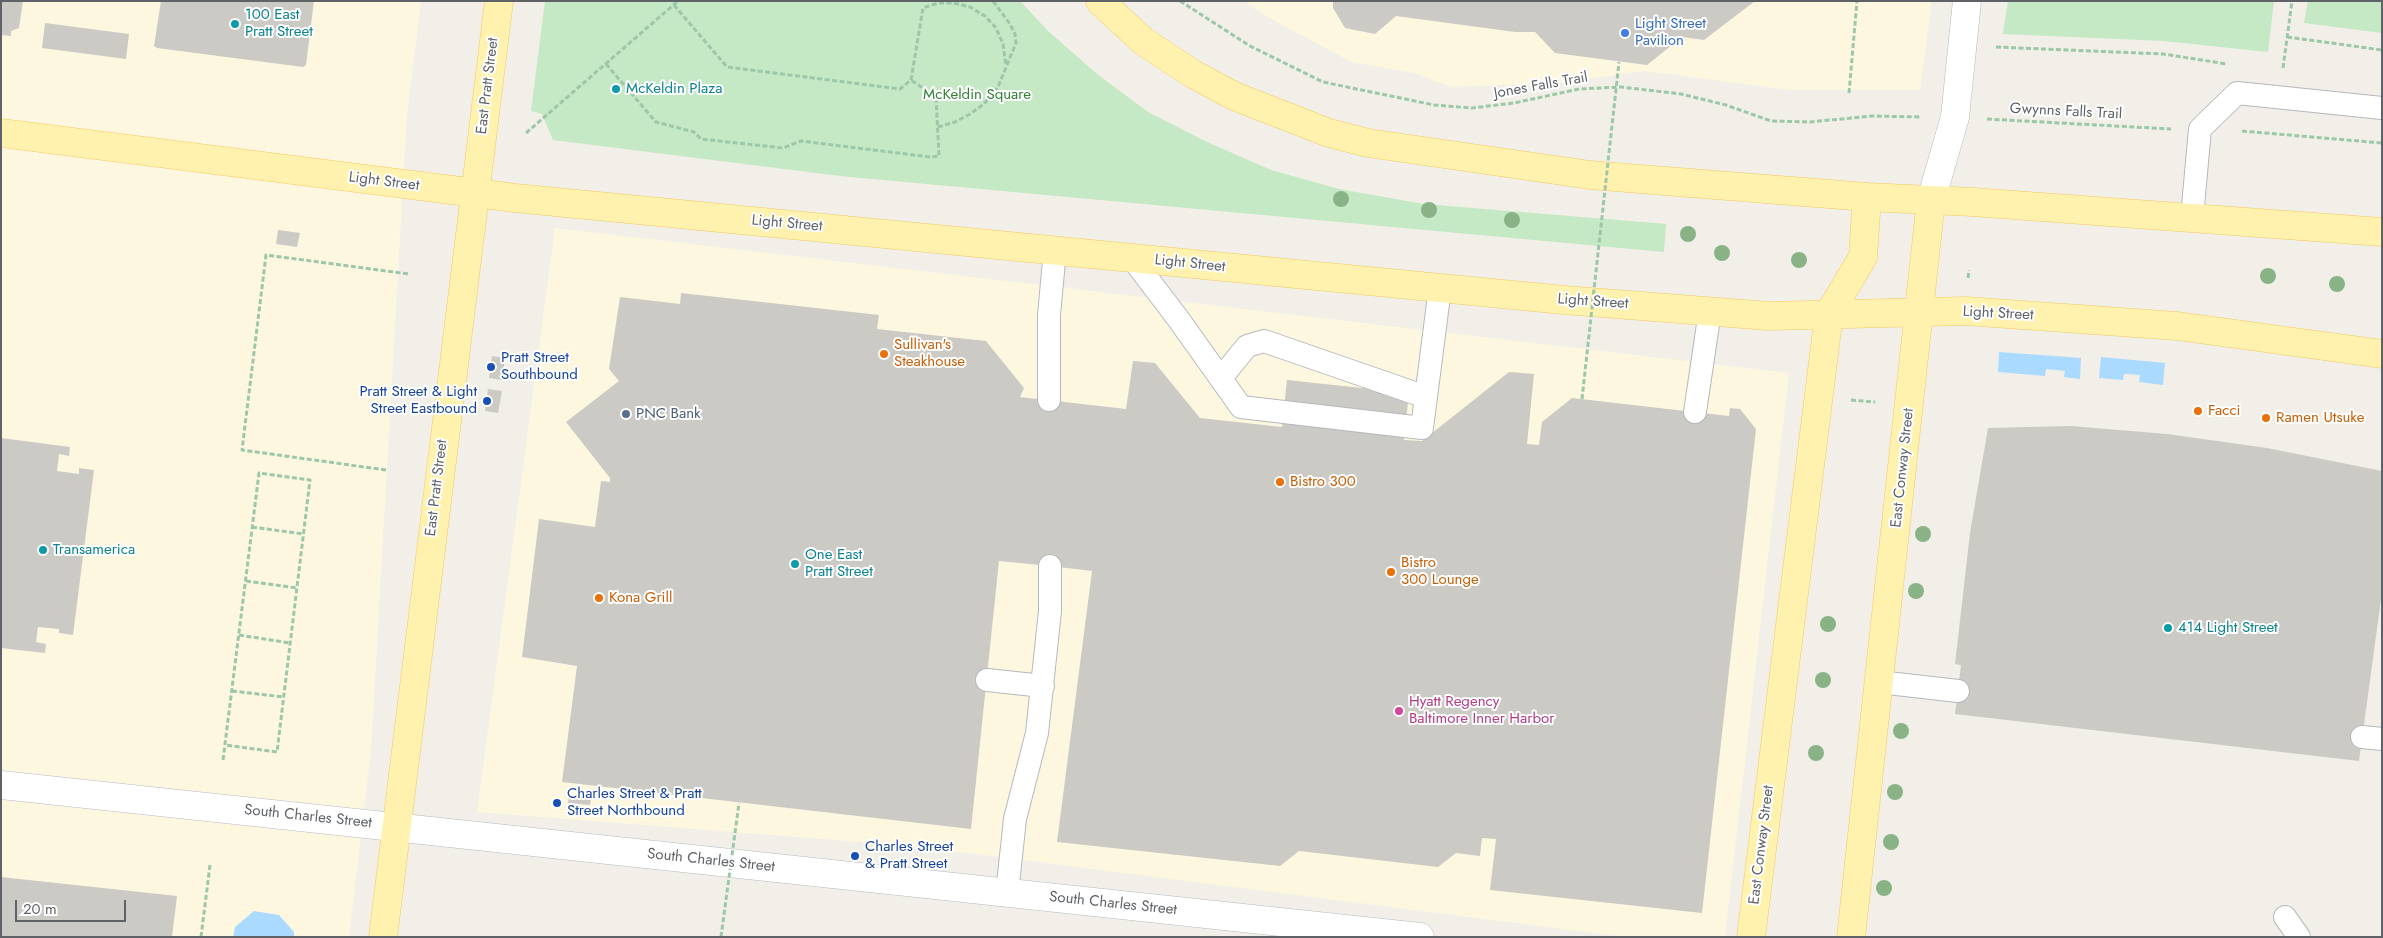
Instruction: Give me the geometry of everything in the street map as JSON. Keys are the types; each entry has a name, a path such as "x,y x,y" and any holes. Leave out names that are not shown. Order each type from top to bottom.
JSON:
{"main road":[{"name":"East Pratt Street","path":"383,937 499,1"},
{"path":"1100,1 1143,40 1193,74 1234,96 1330,133 1368,143 1433,154 1590,175 1867,197 2192,217 2382,232"},
{"name":"East Conway Street","path":"1851,937 1932,200 1967,118 1963,46 1967,1"},
{"name":"Light Street","path":"1,133 474,193 1564,300 1769,316 1966,311 2178,326 2382,354"},
{"name":"East Conway Street","path":"1751,937 1828,314 1863,257 1867,197"},
{"name":"South Charles Street","path":"1,785 1007,892 1290,930 1420,937"}],"lane":[{"path":"2192,217 2200,130 2237,93 2382,108"},
{"path":"1049,400 1049,315 1055,250"},
{"path":"1132,258 1241,407 1422,428 1440,288"},
{"path":"1695,412 1710,311"},
{"path":"1221,378 1247,346 1264,342 1426,397"},
{"path":"1007,892 1015,818 1037,733 1050,611 1050,566"},
{"path":"987,680 1043,686"},
{"path":"1879,682 1958,691"},
{"path":"2285,917 2299,937"}],"path":[{"path":"526,133 678,1"},
{"path":"938,127 955,122 970,114 984,104 998,86 1016,42 1015,34 992,1"},
{"name":"Jones Falls Trail","path":"1180,1 1250,46 1323,82 1434,106 1472,108 1514,104 1579,89 1621,87 1680,94 1726,105 1771,121 1810,122 1872,116 1967,118"},
{"path":"1849,93 1857,1"},
{"path":"2282,72 2292,1"},
{"path":"674,5 727,67 900,89 911,80 923,8 938,3 954,3 970,7 984,16 996,28 1004,44 1006,66"},
{"path":"2287,37 2382,50"},
{"path":"1963,46 2163,54 2237,65"},
{"path":"1582,399 1619,62"},
{"path":"606,64 656,122 694,132 702,138 783,148 801,141 930,157 939,156 936,97 911,80"},
{"name":"Gwynns Falls Trail","path":"1967,118 2167,128"},
{"path":"2246,131 2382,143"},
{"path":"386,470 242,450 266,255 409,274"},
{"path":"1848,400 1875,402"},
{"path":"223,760 259,473 310,480 277,752 225,745"},
{"path":"252,527 303,534"},
{"path":"246,581 297,588"},
{"path":"239,635 290,643"},
{"path":"232,691 284,697"},
{"path":"721,937 739,803"},
{"path":"201,937 210,865"}],"shaded area":[{"path":"1,1 421,1 407,114 371,751 349,937 1,937"},
{"path":"1245,1 1932,1 1920,90 1790,90 1645,71 1556,83 1452,87 1414,73 1351,62 1257,11"},
{"path":"555,228 1789,373 1725,937 1625,937 913,846 477,812"}],"green space":[{"name":"McKeldin Square","path":"545,1 1020,1 1048,31 1097,74 1148,112 1207,142 1271,170 1339,189 1424,204 1666,224 1664,252 840,176 553,140 542,114 531,111"},
{"path":"2008,1 2274,1 2268,52 2164,41 2003,34"},
{"path":"2308,1 2382,1 2382,33 2304,23"}],"water":[{"path":"1999,352 2081,358 2080,379 2064,377 2065,371 2046,369 2045,376 1998,372"},
{"path":"2101,357 2165,363 2163,385 2139,382 2140,375 2124,374 2123,380 2099,378"},
{"path":"254,911 279,915 294,932 294,937 233,937 235,927"}],"building":[{"path":"1,1 23,1 19,28 11,31 11,36 1,35"},
{"name":"100 East Pratt Street","path":"161,1 314,1 306,65 303,67 157,48 154,46"},
{"name":"Light Street Pavilion","path":"1333,1 1755,1 1704,40 1682,37 1647,65 1555,53 1535,32 1515,32 1396,16 1375,34 1345,28 1333,8"},
{"path":"45,23 129,34 126,59 42,48"},
{"path":"278,230 300,233 297,247 276,244"},
{"path":"681,293 879,315 877,329 986,341 1024,388 1020,397 1126,409 1133,361 1155,363 1200,418 1282,427 1287,380 1409,393 1404,440 1422,441 1509,372 1534,374 1527,444 1539,445 1542,422 1572,398 1729,416 1730,408 1740,409 1756,429 1702,913 1490,890 1496,839 1482,838 1480,856 1456,853 1438,867 1299,851 1280,866 1057,842 1092,571 1050,566 999,561 971,829 562,782 577,666 522,657 539,519 595,527 601,481 610,482 610,478 566,422 619,381 609,369 620,297 680,304"},
{"path":"492,356 505,358 502,380 489,378"},
{"path":"488,389 502,391 498,413 485,411"},
{"name":"414 Light Street","path":"2071,426 2167,434 2267,448 2382,471 2382,592 2359,761 1955,714 1961,665 1955,664 1970,533 1988,428"},
{"name":"Transamerica","path":"1,438 70,447 69,456 59,454 57,471 79,474 79,468 94,470 73,635 59,633 59,629 38,627 36,642 46,644 45,653 1,648"},
{"path":"569,795 591,798 590,805 568,803"},
{"path":"1,877 177,896 172,937 1,937"}],"place":[{"name":"100 East Pratt Street","path":"235,24"},
{"name":"Light Street Pavilion","path":"1625,33"},
{"name":"McKeldin Plaza","path":"616,89"},
{"name":"Sullivan's Steakhouse","path":"884,354"},
{"name":"Pratt Street Southbound","path":"491,367"},
{"name":"Pratt Street & Light Street Eastbound","path":"487,401"},
{"name":"Facci","path":"2198,411"},
{"name":"PNC Bank","path":"626,414"},
{"name":"Ramen Utsuke","path":"2266,418"},
{"name":"Bistro 300","path":"1280,482"},
{"name":"Transamerica","path":"43,550"},
{"name":"One East Pratt Street","path":"795,564"},
{"name":"Bistro 300 Lounge","path":"1391,572"},
{"name":"Kona Grill","path":"599,598"},
{"name":"414 Light Street","path":"2168,628"},
{"name":"Hyatt Regency Baltimore Inner Harbor","path":"1399,711"},
{"name":"Charles Street & Pratt Street Northbound","path":"557,803"},
{"name":"Charles Street & Pratt Street","path":"855,856"}]}
